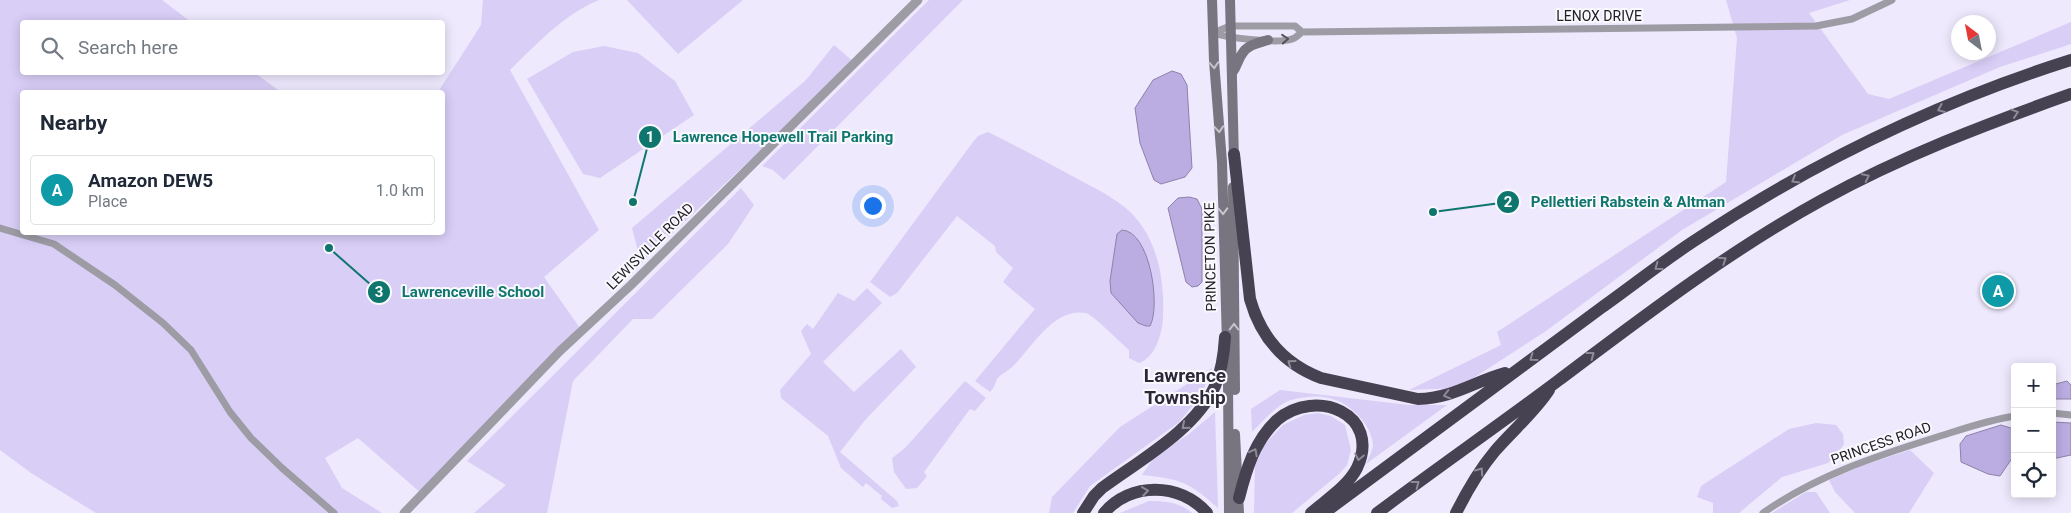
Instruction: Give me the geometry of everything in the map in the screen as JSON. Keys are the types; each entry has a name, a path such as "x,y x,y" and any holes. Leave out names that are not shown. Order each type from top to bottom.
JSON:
{"highway":[{"path":"1324,513 1515,370 1692,242 1817,168 1885,134 1951,104 2012,80 2071,60"},
{"path":"1377,513 1711,268 1771,230 1822,200 1936,144 2004,117 2071,94"},
{"path":"1234,154 1250,299 1254,314 1263,332 1286,359 1321,378 1418,399 1445,396 1515,370"},
{"path":"1084,513 1094,496 1102,488 1183,428 1201,410 1209,398 1220,373 1225,337"},
{"path":"1456,513 1485,464 1540,404 1552,384"},
{"path":"1239,498 1253,453 1277,421 1286,414 1305,406 1333,406 1348,415 1358,429 1362,447 1360,458 1350,478 1311,513"},
{"path":"1104,513 1117,500 1146,490 1170,491 1188,496 1207,513"}],"main road":[{"name":"PRINCETON PIKE","path":"1212,0 1222,162 1225,337 1228,380 1229,513"},
{"name":"PRINCETON PIKE","path":"1230,0 1234,154 1232,181 1235,433 1239,513"},
{"path":"1232,72 1239,64 1242,52 1247,47 1268,40"}],"street":[{"name":"LEWISVILLE ROAD","path":"404,513 560,351 631,285 918,0"},
{"name":"LENOX DRIVE","path":"1213,33 1230,38 1268,40 1292,39 1302,32 1816,26 1852,18 1869,12 1892,0"},
{"name":"LENOX DRIVE","path":"1213,33 1230,26 1295,26 1302,32"},
{"path":"0,228 20,234"},
{"path":"24,235 54,244 115,285 163,323 191,350 230,412 251,438 334,513"},
{"path":"2056,414 2071,414"},
{"name":"PRINCESS ROAD","path":"1763,513 1802,488 1855,464 1986,422 2011,417"}],"shaded area":[{"path":"0,0 162,0 188,20 20,20 20,75 258,75 278,90 20,90 20,235 445,235 445,90 439,90 481,25 483,0 599,0 563,21 510,70 599,230 544,277 580,328 422,494 358,438 325,458 342,488 382,513 96,513 31,473 0,450"},
{"path":"627,0 743,0 678,54"},
{"path":"929,0 963,0 784,180 773,170 762,166"},
{"path":"1726,0 1850,0 1809,13 1868,94 1889,99 1981,60 1996,60 1996,54 2071,22 2071,44 2000,67 1842,135 1682,230 1546,331 1458,388 1409,390 1501,345 1497,332 1726,182 1737,38"},
{"path":"834,45 854,62 641,263 632,228 806,80"},
{"path":"604,46 638,53 675,81 694,115 600,178 583,174 527,79 573,52"},
{"path":"1172,71 1181,74 1187,85 1192,168 1185,177 1161,184 1154,180 1140,143 1135,108 1153,80"},
{"path":"988,132 1109,196 1131,213 1141,225 1155,253 1162,284 1163,300 1163,322 1160,336 1154,350 1145,360 1139,363 1129,358 1129,350 1094,318 1086,313 1074,313 1063,316 1053,322 1012,367 997,379 990,392 975,381 1035,309 1003,282 1013,268 996,252 995,246 957,216 897,293 890,297 870,282 970,146 978,136"},
{"path":"741,188 754,205 728,244 652,319 633,319 573,381 547,513 474,513 506,485 467,461"},
{"path":"1189,197 1197,199 1202,209 1202,282 1198,286 1192,287 1186,282 1168,208 1178,198"},
{"path":"1122,230 1132,234 1140,243 1151,271 1154,303 1150,326 1138,323 1111,293 1110,281 1117,234"},
{"path":"867,288 882,303 823,362 854,392 901,349 916,367 866,419 840,452 897,501 899,506 892,508 881,499 882,496 866,483 863,487 841,468 828,436 781,398 780,390 811,354 801,331 807,324 813,329 838,293 854,301"},
{"path":"1212,368 1201,396 1178,423 1090,486 1073,513 1049,513 1052,497 1120,427"},
{"path":"965,381 986,398 975,411 970,409 924,472 927,476 917,488 906,489 894,472 892,458 905,448"},
{"path":"2067,381 2071,385 2071,399 2056,399 2056,384"},
{"path":"1280,390 1409,405 1447,405 1366,464 1373,446 1368,429 1348,406 1331,398 1312,397 1285,402 1265,418 1252,432 1251,409"},
{"path":"1215,412 1218,508 1199,492 1184,483 1166,478 1142,475 1154,457 1189,434"},
{"path":"1318,413 1331,416 1345,425 1351,450 1347,465 1292,513 1254,513 1255,466 1265,444 1283,425 1304,415"},
{"path":"2056,422 2071,423 2071,455 2056,458"},
{"path":"1816,423 1836,425 1843,434 1844,444 1828,463 1782,477 1739,513 1713,513 1713,503 1697,497 1701,486 1789,429"},
{"path":"2001,425 2011,428 2011,460 2000,476 1988,474 1961,462 1960,444 1966,436"},
{"path":"1910,450 1934,473 1909,513 1855,513 1835,492 1829,480 1864,465"},
{"path":"1806,492 1816,492 1830,513 1772,513"},
{"path":"1149,501 1172,503 1182,506 1192,513 1120,513"}],"place":[{"name":"Lawrence Hopewell Trail Parking","path":"633,202"},
{"name":"Pellettieri Rabstein & Altman","path":"1433,212"},
{"name":"Lawrenceville School","path":"329,248"},
{"name":"Amazon DEW5","path":"1998,291"}],"district":[{"name":"Lawrence Township","path":"1185,386"}]}
